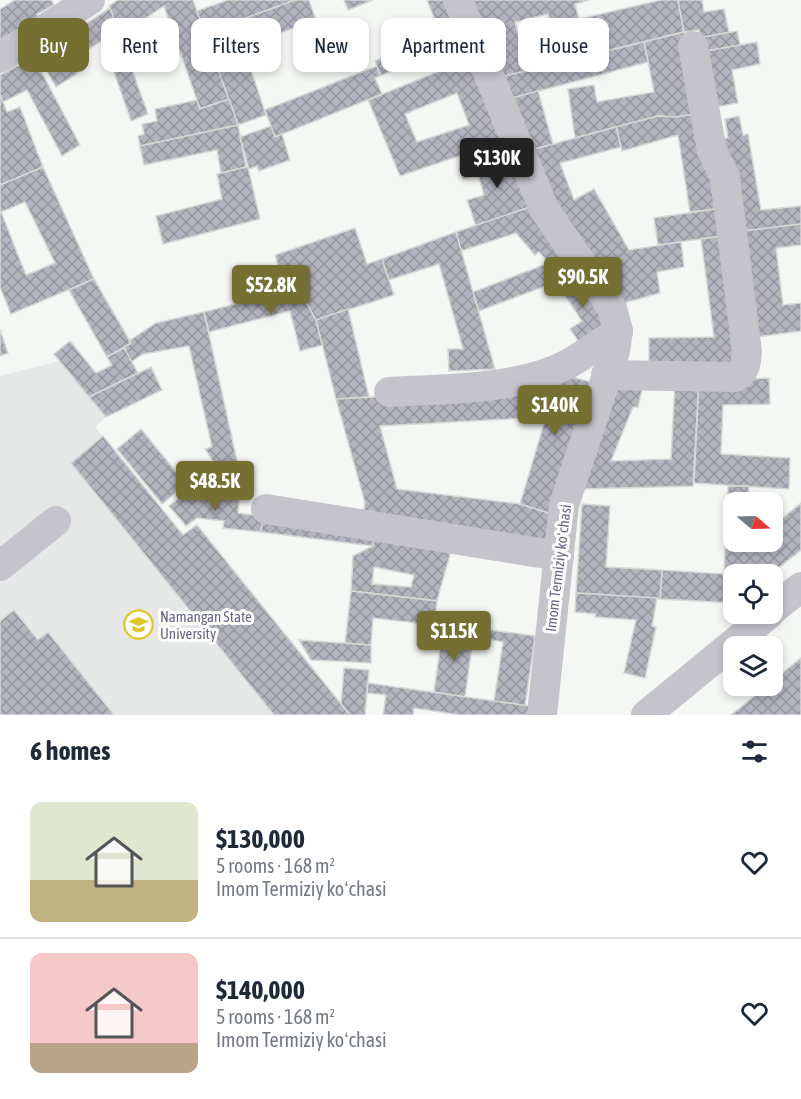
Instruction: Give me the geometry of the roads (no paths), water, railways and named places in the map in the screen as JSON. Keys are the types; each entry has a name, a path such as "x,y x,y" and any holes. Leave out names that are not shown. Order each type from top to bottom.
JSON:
{"street":[{"path":"0,58 90,0"},
{"path":"390,392 498,386 548,372 567,364 618,331 612,308 544,209 458,0"},
{"path":"606,375 735,377 744,370 747,352 725,177 711,150 693,46"},
{"name":"Imom Termiziy koʻchasi","path":"542,715 564,505 618,331"},
{"path":"266,509 559,556"},
{"path":"0,567 56,521"},
{"path":"783,601 801,587"},
{"path":"646,715 757,624"}],"place":[{"name":"Namangan State University","path":"139,625"}]}
